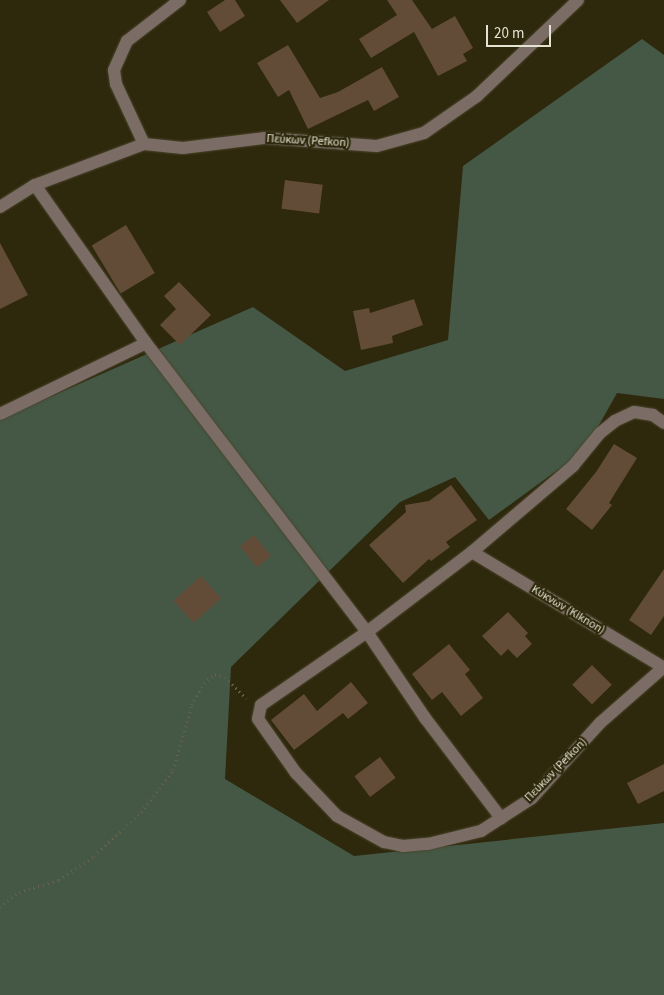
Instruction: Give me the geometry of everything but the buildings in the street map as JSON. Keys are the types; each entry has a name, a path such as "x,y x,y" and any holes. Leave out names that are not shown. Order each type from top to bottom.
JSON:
{"street":[{"path":"144,144 116,84 114,70 127,41 180,0"},
{"name":"Πεύκων (Pefkon)","path":"0,207 35,186 144,144 183,148 265,138 377,146 424,133 477,96 578,0"},
{"path":"35,186 146,343 367,632 425,718 501,818"},
{"path":"0,414 146,343"},
{"path":"258,712 267,701 282,694 472,552 573,466 600,434 615,421 634,412 653,415 664,423"},
{"name":"Κύκνων (Kiknon)","path":"472,552 664,667"},
{"name":"Πεύκων (Pefkon)","path":"258,712 258,719 266,733 296,773 337,816 384,842 403,846 428,844 481,831 532,798 600,723 664,667"}],"path":[{"path":"0,907 19,892 59,880 94,856 141,812 173,770 192,705 204,683 215,674 225,677 238,687 258,712"}],"green space":[{"path":"642,39 664,55 664,399 617,393 585,450 489,520 455,477 400,502 231,667 225,779 354,856 664,823 664,995 0,995 0,419 253,307 345,371 448,340 463,166"}]}
